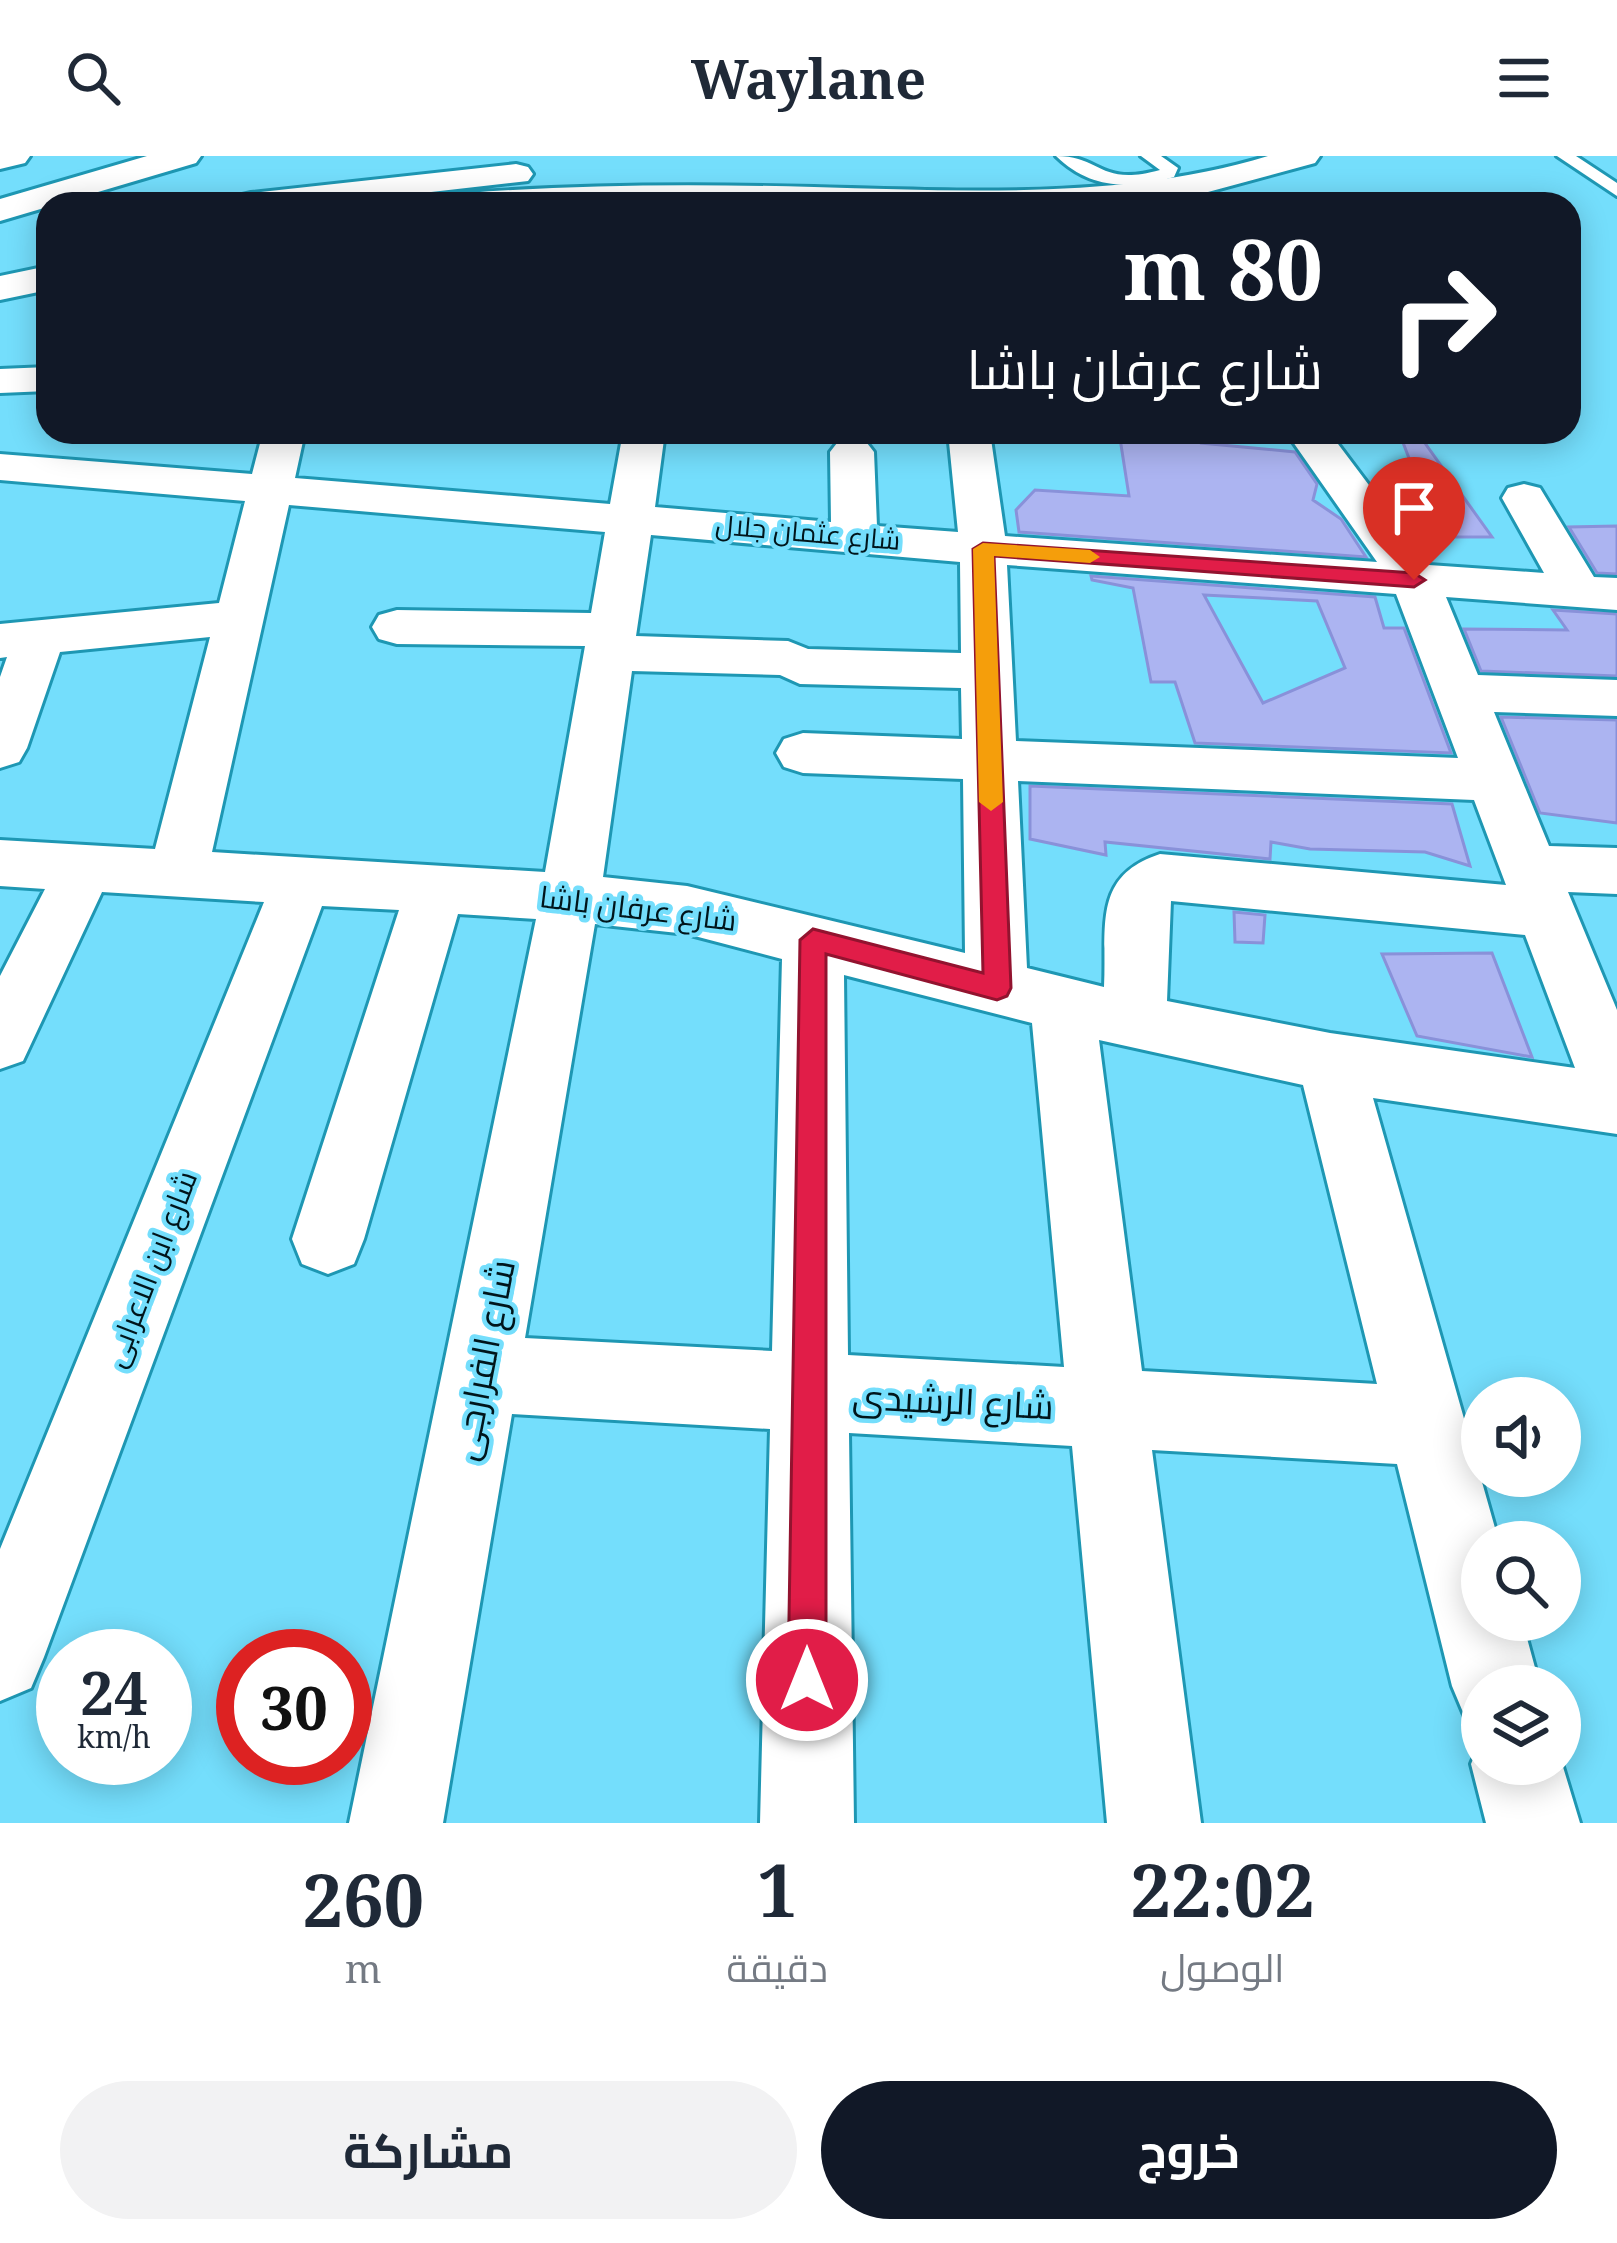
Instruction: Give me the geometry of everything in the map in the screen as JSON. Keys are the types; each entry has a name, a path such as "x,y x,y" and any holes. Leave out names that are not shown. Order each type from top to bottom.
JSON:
{"main road":[{"path":"0,158 14,156"},
{"path":"61,192 184,156"},
{"path":"379,186 412,170 425,156"},
{"path":"483,156 497,164 537,172"},
{"path":"1137,192 1224,179 1303,156"},
{"path":"336,192 537,172 772,162"},
{"path":"0,210 36,199"},
{"path":"0,254 36,246"},
{"path":"0,288 36,280"}],"street":[{"path":"0,381 36,380"},
{"path":"178,874 281,444"},
{"name":"شارع الفرارجى","path":"396,1823 570,897 642,444"},
{"path":"970,444 983,549 990,759 1065,1005 1154,1823"},
{"path":"1316,444 1414,580 1617,1091"},
{"path":"852,452 854,537"},
{"name":"شارع عثمان جلال","path":"0,467 983,549 1598,592"},
{"path":"1525,498 1598,592"},
{"path":"0,748 20,639 241,617"},
{"path":"397,627 612,641 794,662 987,670"},
{"path":"1460,694 1617,698"},
{"path":"803,753 1496,780"},
{"name":"شارع عرفان باشا","path":"0,863 570,897 687,910 1065,1005 1330,1062 1617,1105"},
{"path":"0,1041 84,868"},
{"path":"1065,1005 1138,894 1160,877 1541,890 1617,871"},
{"name":"شارع ابن الاعرابى","path":"0,1657 302,880"},
{"path":"328,1239 435,890"},
{"path":"807,1823 806,1393 813,940"},
{"path":"1330,1062 1490,1665"},
{"name":"شارع الرشيدى","path":"480,1374 1426,1426"},
{"path":"1523,1785 1533,1823"}],"lane":[{"path":"1064,156 1121,192"},
{"path":"1086,172 1149,156 1169,168 1168,173 1128,192"},
{"path":"1565,156 1617,190"}],"building":[{"path":"1121,444 1211,444 1295,452 1317,484 1313,500 1341,519 1366,557 1019,532 1016,510 1035,490 1129,496"},
{"path":"1404,444 1426,444 1492,537 1439,537"},
{"path":"1617,526 1617,574 1597,573 1569,527"},
{"path":"1091,576 1375,597 1384,628 1404,628 1451,753 1195,743 1175,682 1151,682 1133,588","holes":["1204,595 1317,601 1345,668 1263,703"]},
{"path":"1553,610 1617,614 1617,676 1481,671 1464,629 1567,630"},
{"path":"1501,717 1617,720 1617,823 1540,813"},
{"path":"1030,786 1452,804 1470,866 1425,852 1310,849 1271,842 1270,859 1105,842 1106,855 1030,839"},
{"path":"1234,912 1265,915 1263,943 1235,942"},
{"path":"1492,953 1532,1057 1417,1036 1382,954"}],"slow traffic":[{"path":"991,802 983,549 1090,557"}],"route":[{"path":"807,1680 813,940 997,988 983,549 1414,580"}]}
